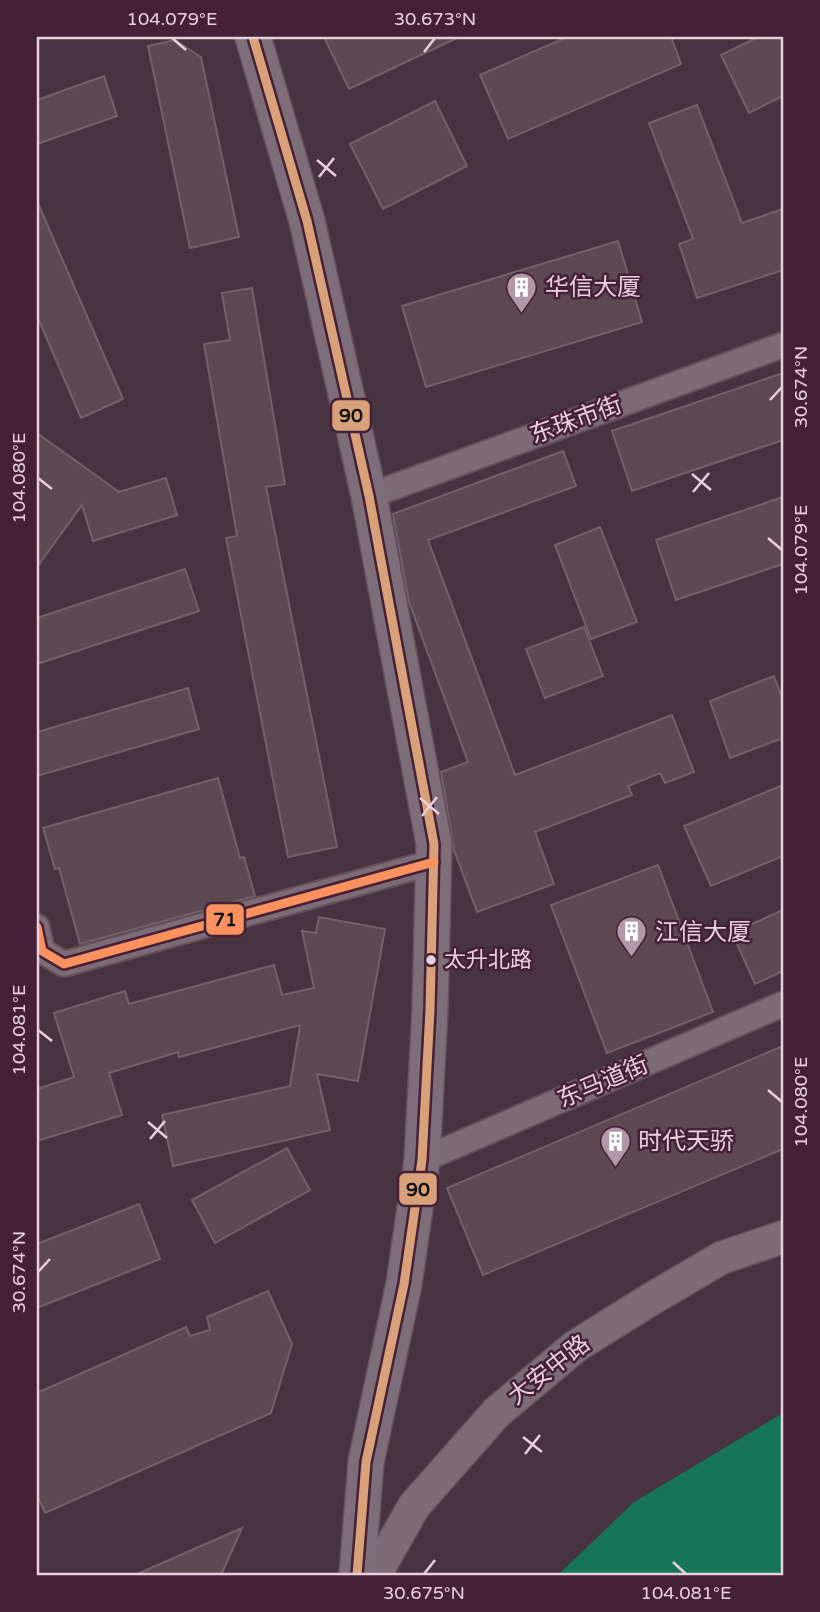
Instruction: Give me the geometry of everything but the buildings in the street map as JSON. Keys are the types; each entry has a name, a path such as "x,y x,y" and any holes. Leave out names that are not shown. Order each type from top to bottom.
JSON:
{"main road":[{"path":"253,37 307,221 369,496 434,844 430,1010 422,1160 404,1284 366,1462 357,1575"}],"street":[{"name":"东珠市街","path":"369,496 783,345"},
{"path":"37,927 42,951 64,964 434,862"},
{"name":"东马道街","path":"422,1160 783,1004"},
{"name":"大安中路","path":"375,1575 414,1506 497,1412 576,1346 721,1258 783,1237"}],"shaded area":[{"path":"783,1413 783,1575 558,1575 634,1502"}],"transit line":[{"name":"90","path":"253,37 307,221 369,496 434,844 430,1010 422,1160 404,1284 366,1462 357,1575"},
{"name":"71","path":"37,927 42,951 64,964 434,862"}],"place":[{"name":"华信大厦","path":"522,314"},
{"name":"江信大厦","path":"632,959"},
{"name":"太升北路","path":"431,960"},
{"name":"时代天骄","path":"615,1168"}]}
